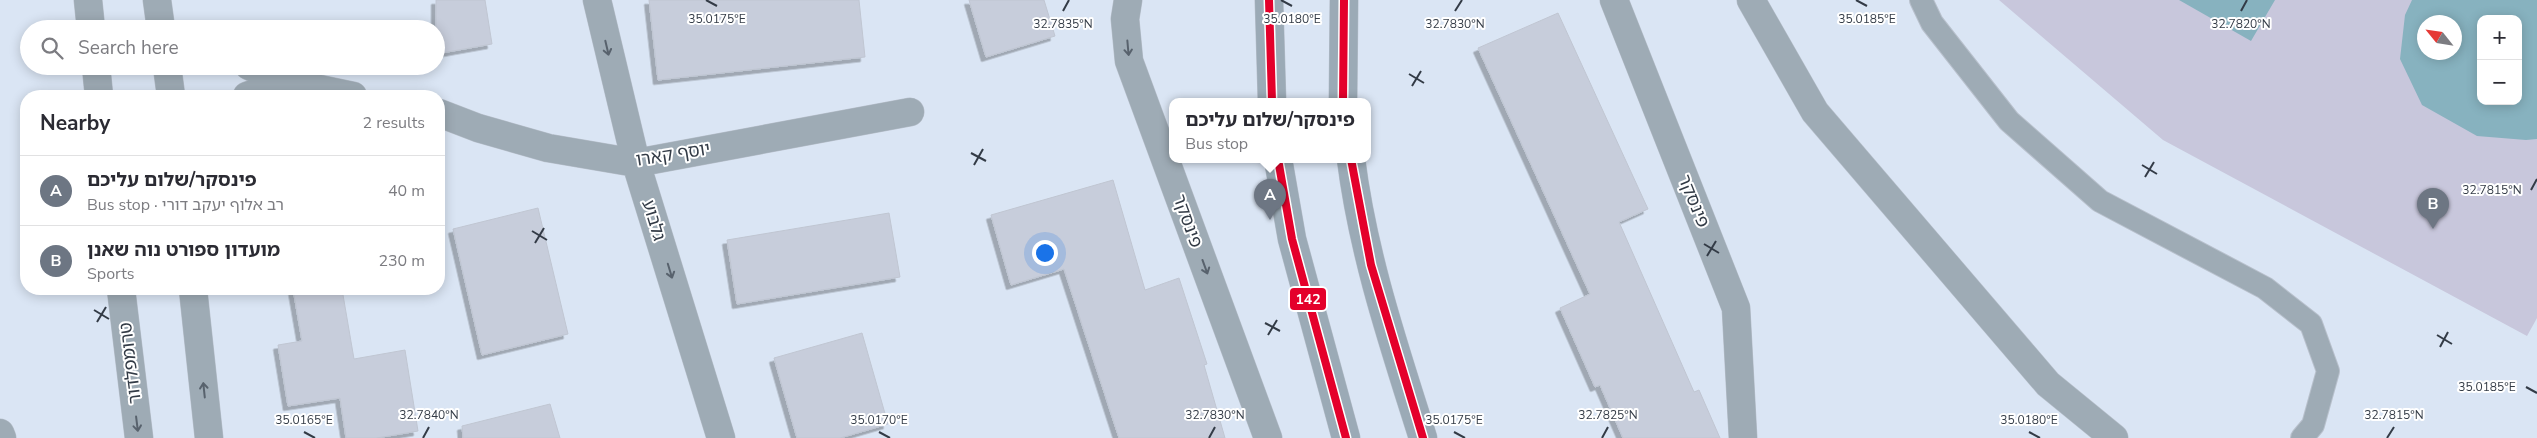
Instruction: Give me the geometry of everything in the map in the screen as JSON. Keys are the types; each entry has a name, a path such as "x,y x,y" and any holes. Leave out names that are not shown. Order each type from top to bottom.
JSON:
{"main road":[{"path":"1269,0 1272,98"},
{"path":"1343,98 1344,0"},
{"path":"1279,163 1292,238 1346,438"},
{"path":"1351,163 1356,202 1385,317 1423,438"}],"street":[{"path":"88,0 90,20"},
{"name":"גלבוע","path":"597,0 636,163 721,438"},
{"name":"פינסקר","path":"1128,0 1125,19 1129,61 1268,438"},
{"name":"פינסקר","path":"1614,0 1736,308 1743,438"},
{"path":"1751,0 1815,112 2048,384 2114,438"},
{"path":"97,75 98,90"},
{"path":"168,75 170,90"},
{"path":"270,75 286,82 324,90"},
{"path":"264,90 286,82"},
{"name":"יוסף קארו","path":"445,115 478,128 548,148 636,163 910,112"},
{"name":"טרומפלדור","path":"122,295 138,438"},
{"path":"194,295 209,438"},
{"path":"0,433 2,438"}],"lane":[{"path":"1921,0 1932,23 2009,121 2100,201 2265,288 2311,324 2328,371 2313,425 2302,438"}],"shaded area":[{"path":"1999,0 2537,0 2537,318 2527,336 2163,140"},
{"path":"2179,0 2275,0 2251,41"},
{"path":"2412,0 2537,0 2537,139 2526,140 2477,136 2422,105 2400,59 2405,15"}],"building":[{"path":"436,0 485,0 492,44 445,52 445,20 436,20"},
{"path":"649,0 859,0 865,57 658,80"},
{"path":"969,0 1044,0 1055,36 986,57"},
{"path":"1558,13 1648,209 1619,222 1694,392 1699,390 1720,438 1623,438 1600,385 1595,387 1560,308 1590,294 1478,48"},
{"path":"1113,180 1145,290 1179,278 1207,364 1204,365 1225,438 1119,438 1064,269 1011,285 991,215"},
{"path":"538,208 568,334 482,355 453,229"},
{"path":"889,213 900,277 737,304 727,240"},
{"path":"294,295 343,295 354,359 405,350 418,431 376,438 346,438 340,398 288,406 278,345 302,341"},
{"path":"862,333 888,424 840,438 797,438 774,358"},
{"path":"550,404 560,438 463,438 462,426"}],"transit line":[{"name":"142","path":"1269,0 1272,98"},
{"name":"142","path":"1343,98 1344,0"},
{"name":"142","path":"1279,163 1292,239 1346,438"},
{"name":"142","path":"1352,163 1371,265 1423,438"}],"place":[{"name":"פינסקר/שלום עליכם","path":"1270,220"},
{"name":"מועדון ספורט נוה שאנן","path":"2433,229"}]}
